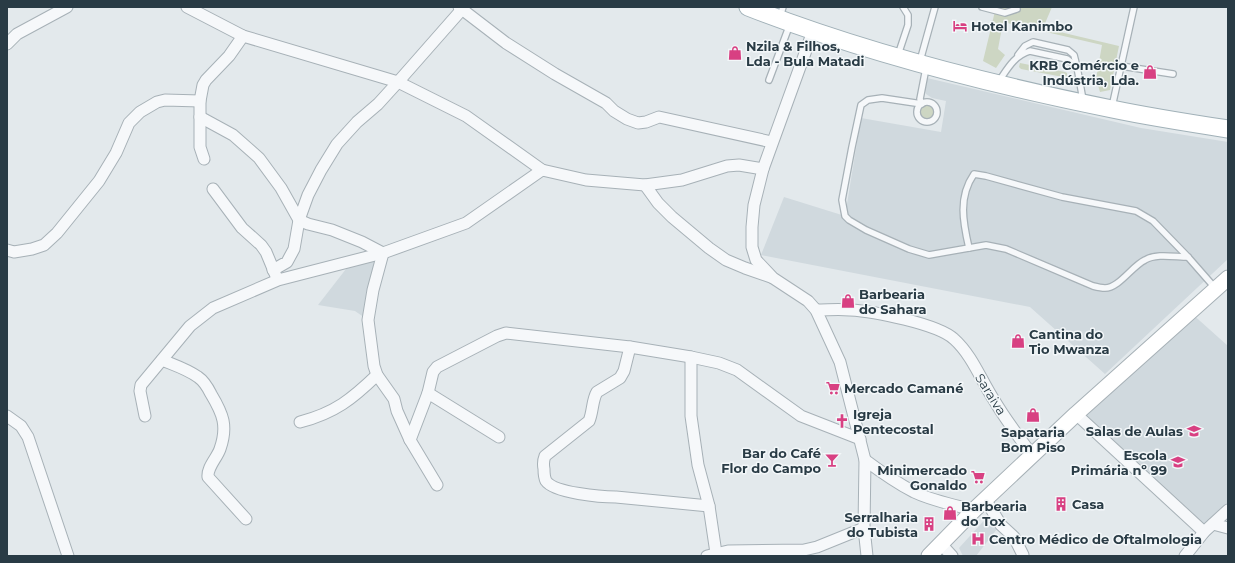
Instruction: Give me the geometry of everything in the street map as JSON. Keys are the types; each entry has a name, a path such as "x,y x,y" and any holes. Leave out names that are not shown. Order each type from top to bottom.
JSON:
{"main road":[{"path":"758,9 784,16 813,32 898,58 997,83 1112,109 1228,129"},
{"path":"929,556 985,499 1076,414 1228,278"}],"street":[{"path":"7,44 17,34 67,7"},
{"path":"188,7 243,36 288,48 398,82 466,116 542,170 586,180 645,185 682,180 727,166 739,165 763,169"},
{"path":"276,275 287,262 294,249 299,220 308,195 337,144 357,122 378,104 462,8 506,43 555,74 606,103 614,111 627,119 638,123 646,122 659,117 772,142"},
{"path":"813,32 763,169 754,205 752,247 756,260 773,278 808,301 816,310 840,362 865,460 864,528 867,556"},
{"path":"204,159 200,147 200,101 203,86 206,80 228,56 243,36"},
{"path":"7,250 14,252 38,247 44,245 57,234 99,181 116,153 130,123 140,112 157,102 165,100 200,101"},
{"path":"200,117 233,135 259,158 281,188 299,220 308,224 332,230 362,242 383,253"},
{"path":"145,416 140,391 141,385 190,326 213,308 276,275 383,253 466,223 542,170"},
{"path":"645,185 658,203 672,217 709,248 726,260 773,278"},
{"path":"213,189 242,228 261,245 266,252 276,275"},
{"path":"383,253 373,290 368,320 374,366 377,375 394,399 397,411 410,440 437,485"},
{"path":"816,310 849,310 875,313 918,323 939,330 954,338 1032,455"},
{"path":"410,440 428,393 433,372 437,367 497,336 506,333 630,347 719,363 738,370 801,416 860,439"},
{"path":"630,347 624,371 620,378 597,392 595,395 589,421 544,456 544,477 550,485 581,494 709,506"},
{"path":"692,357 691,416 698,465 709,506 711,554 728,551 804,550 817,547 864,528"},
{"path":"162,360 190,371 200,378 209,389 221,411 224,423 223,438 208,472 208,477 246,519"},
{"path":"300,422 317,418 338,408 358,393 377,375"},
{"path":"428,393 499,437"},
{"path":"1076,414 1204,532"},
{"path":"7,416 21,426 28,437 68,556"},
{"path":"865,460 889,478 915,492 932,499 974,510"},
{"path":"985,499 1001,525 1014,537 1024,555"},
{"path":"1185,556 1204,532 1228,510"},
{"path":"1213,524 1228,528"},
{"path":"941,544 952,556"}],"lane":[{"path":"898,58 908,25 908,15 903,7"},
{"path":"935,7 923,64 920,100 922,104 882,98 868,100 861,105 842,200 845,216 849,220 866,230 909,249 929,255 986,245 1006,249 1035,260 1093,286 1106,288 1120,282 1131,270 1145,259 1157,256 1188,257"},
{"path":"982,7 1005,13 1017,9"},
{"path":"1112,109 1134,7"},
{"path":"769,80 784,16"},
{"path":"997,83 1026,46 1032,42 1068,50 1074,55 1082,88 1083,102"},
{"path":"1018,56 1030,51 1067,59 1077,67"},
{"path":"1121,66 1173,74"},
{"path":"969,248 964,226 964,198 968,184 974,174 1062,197 1136,211 1153,221 1188,257 1216,289"}],"shaded area":[{"path":"927,78 1141,128 1228,142 1228,259 1105,374 1030,307 761,255 784,197 845,216 861,118 941,132 946,101 932,98 926,94 925,90"},
{"path":"383,253 368,320 355,311 318,305 353,260"},
{"name":"Escola Primária nº 99","path":"1190,312 1228,346 1228,510 1204,532 1076,414"},
{"name":"Centro Médico de Oftalmologia","path":"990,514 997,529 976,556 963,556 959,548"}],"green space":[{"path":"996,7 1052,7 1043,28 1119,46 1110,90 1100,92 1096,79 1102,45 1003,22 998,49 1005,55 996,68 983,61"},
{"path":"1020,63 1065,72 1067,73 1067,76 1063,77 1021,69 1019,67"},
{"path":"927,105 932,107 934,112 932,117 927,119 922,117 920,112 922,107"}],"place":[{"name":"Hotel Kanimbo","path":"960,26"},
{"name":"Nzila & Filhos, Lda - Bula Matadi","path":"735,53"},
{"name":"KRB Comércio e Indústria, Lda.","path":"1150,72"},
{"name":"Barbearia do Sahara","path":"848,301"},
{"name":"Cantina do Tio Mwanza","path":"1018,341"},
{"name":"Mercado Camané","path":"833,388"},
{"name":"Sapataria Bom Piso","path":"1033,415"},
{"name":"Igreja Pentecostal","path":"842,421"},
{"name":"Salas de Aulas","path":"1194,431"},
{"name":"Bar do Café Flor do Campo","path":"832,460"},
{"name":"Escola Primária nº 99","path":"1178,462"},
{"name":"Minimercado Gonaldo","path":"978,477"},
{"name":"Casa","path":"1061,504"},
{"name":"Barbearia do Tox","path":"950,513"},
{"name":"Serralharia do Tubista","path":"929,524"},
{"name":"Centro Médico de Oftalmologia","path":"978,539"}]}
